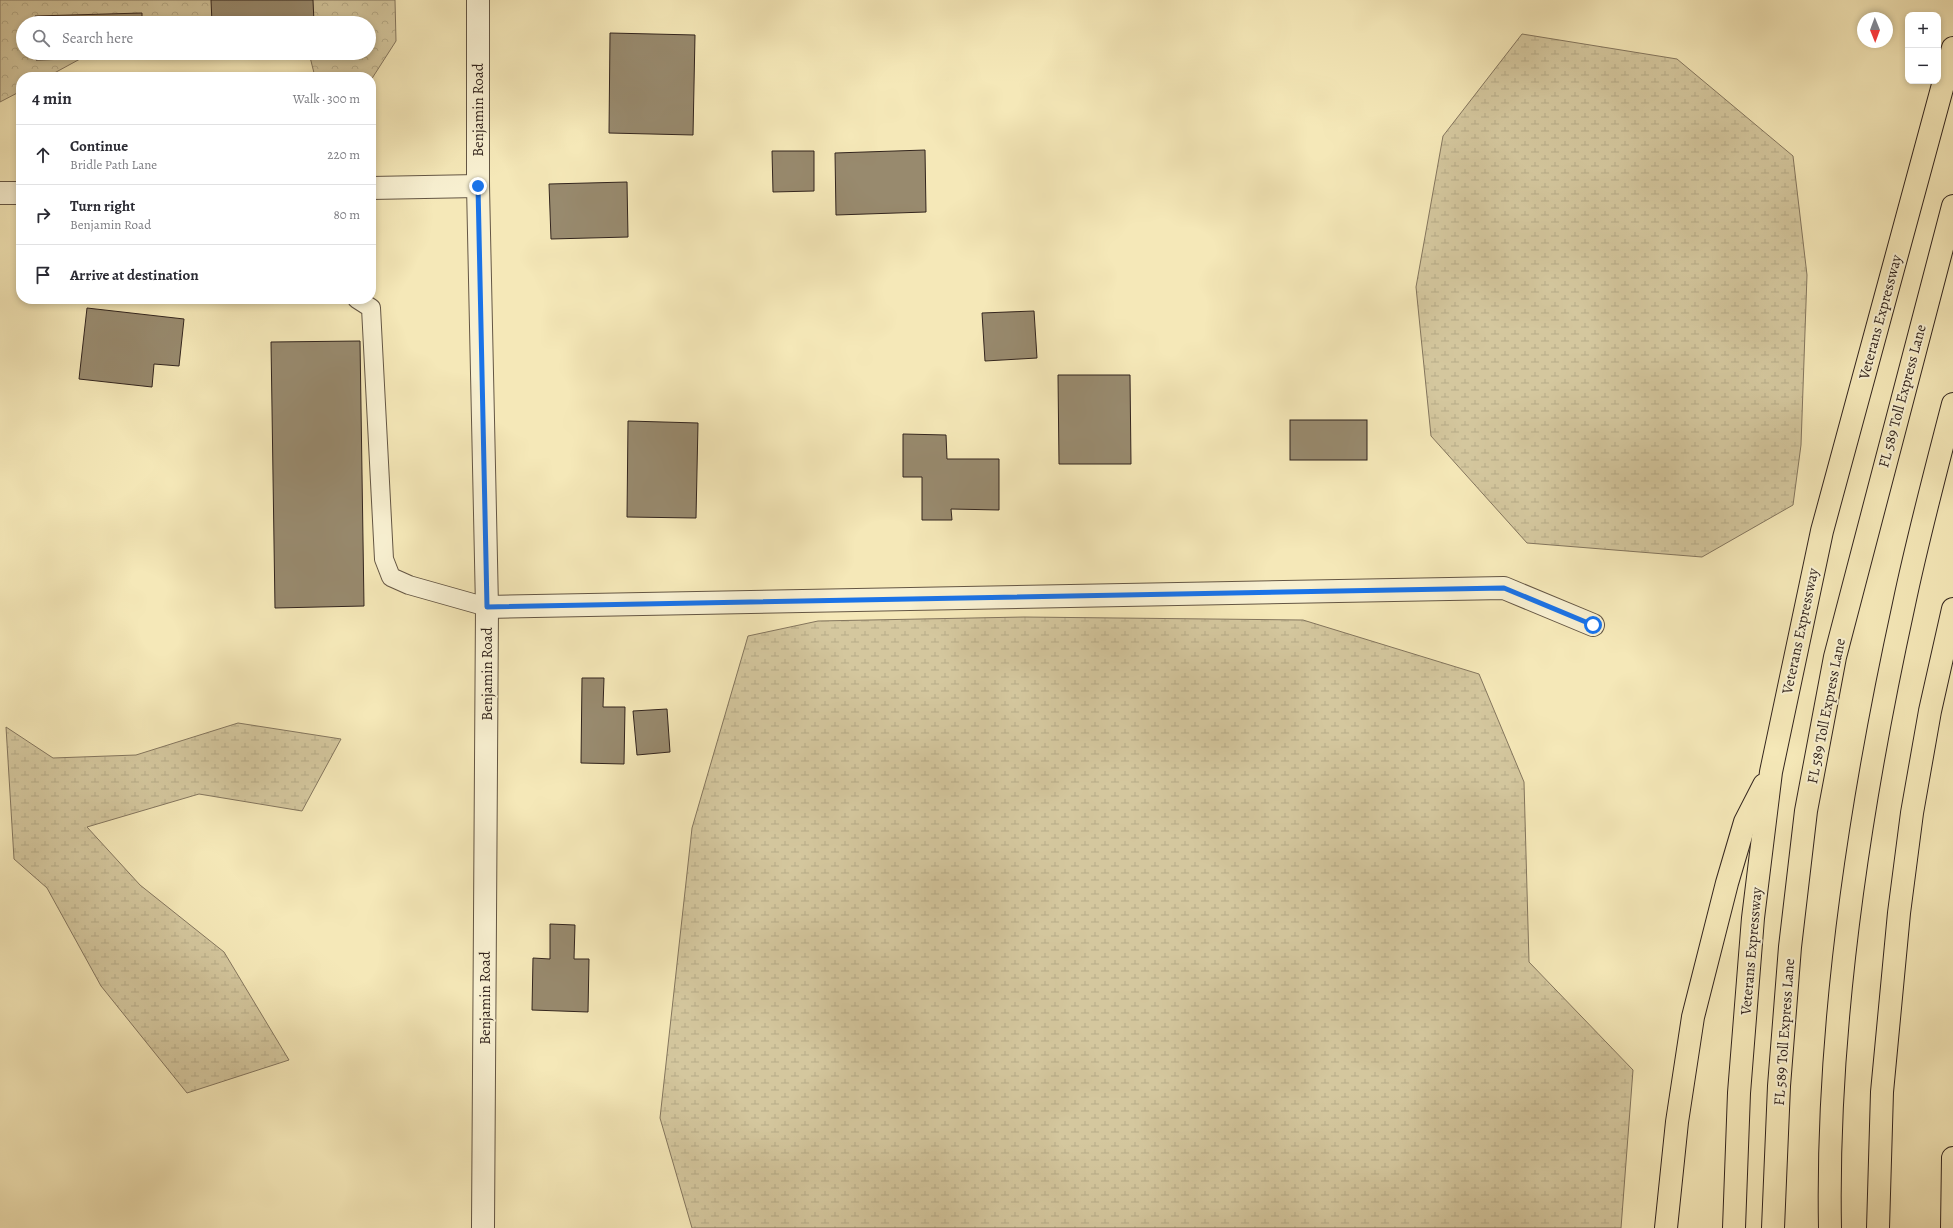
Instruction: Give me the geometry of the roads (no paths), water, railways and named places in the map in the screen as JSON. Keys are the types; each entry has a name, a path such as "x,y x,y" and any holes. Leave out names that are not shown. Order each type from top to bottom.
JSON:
{"highway":[{"name":"Veterans Expressway","path":"1734,1228 1739,1085 1753,918 1771,772 1822,531 1953,48"},
{"name":"FL 589 Toll Express Lane","path":"1773,1228 1780,1062 1790,947 1806,811 1835,657 1953,206"},
{"path":"1830,1228 1833,1102 1840,1008 1851,898 1879,728 1904,603 1953,404"},
{"path":"1878,1228 1882,1092 1899,913 1912,813 1927,727 1953,609"},
{"path":"1666,1228 1677,1122 1693,1018 1711,939 1745,822 1771,772"},
{"path":"1952,1228 1953,1158"}],"street":[{"name":"Benjamin Road","path":"478,0 478,186 487,607 483,1228"},
{"path":"376,188 478,186"},
{"path":"0,193 16,193"},
{"path":"487,607 1504,588 1593,625"}],"lane":[{"path":"365,304 371,308 384,559 391,577 409,584 487,607"}]}
